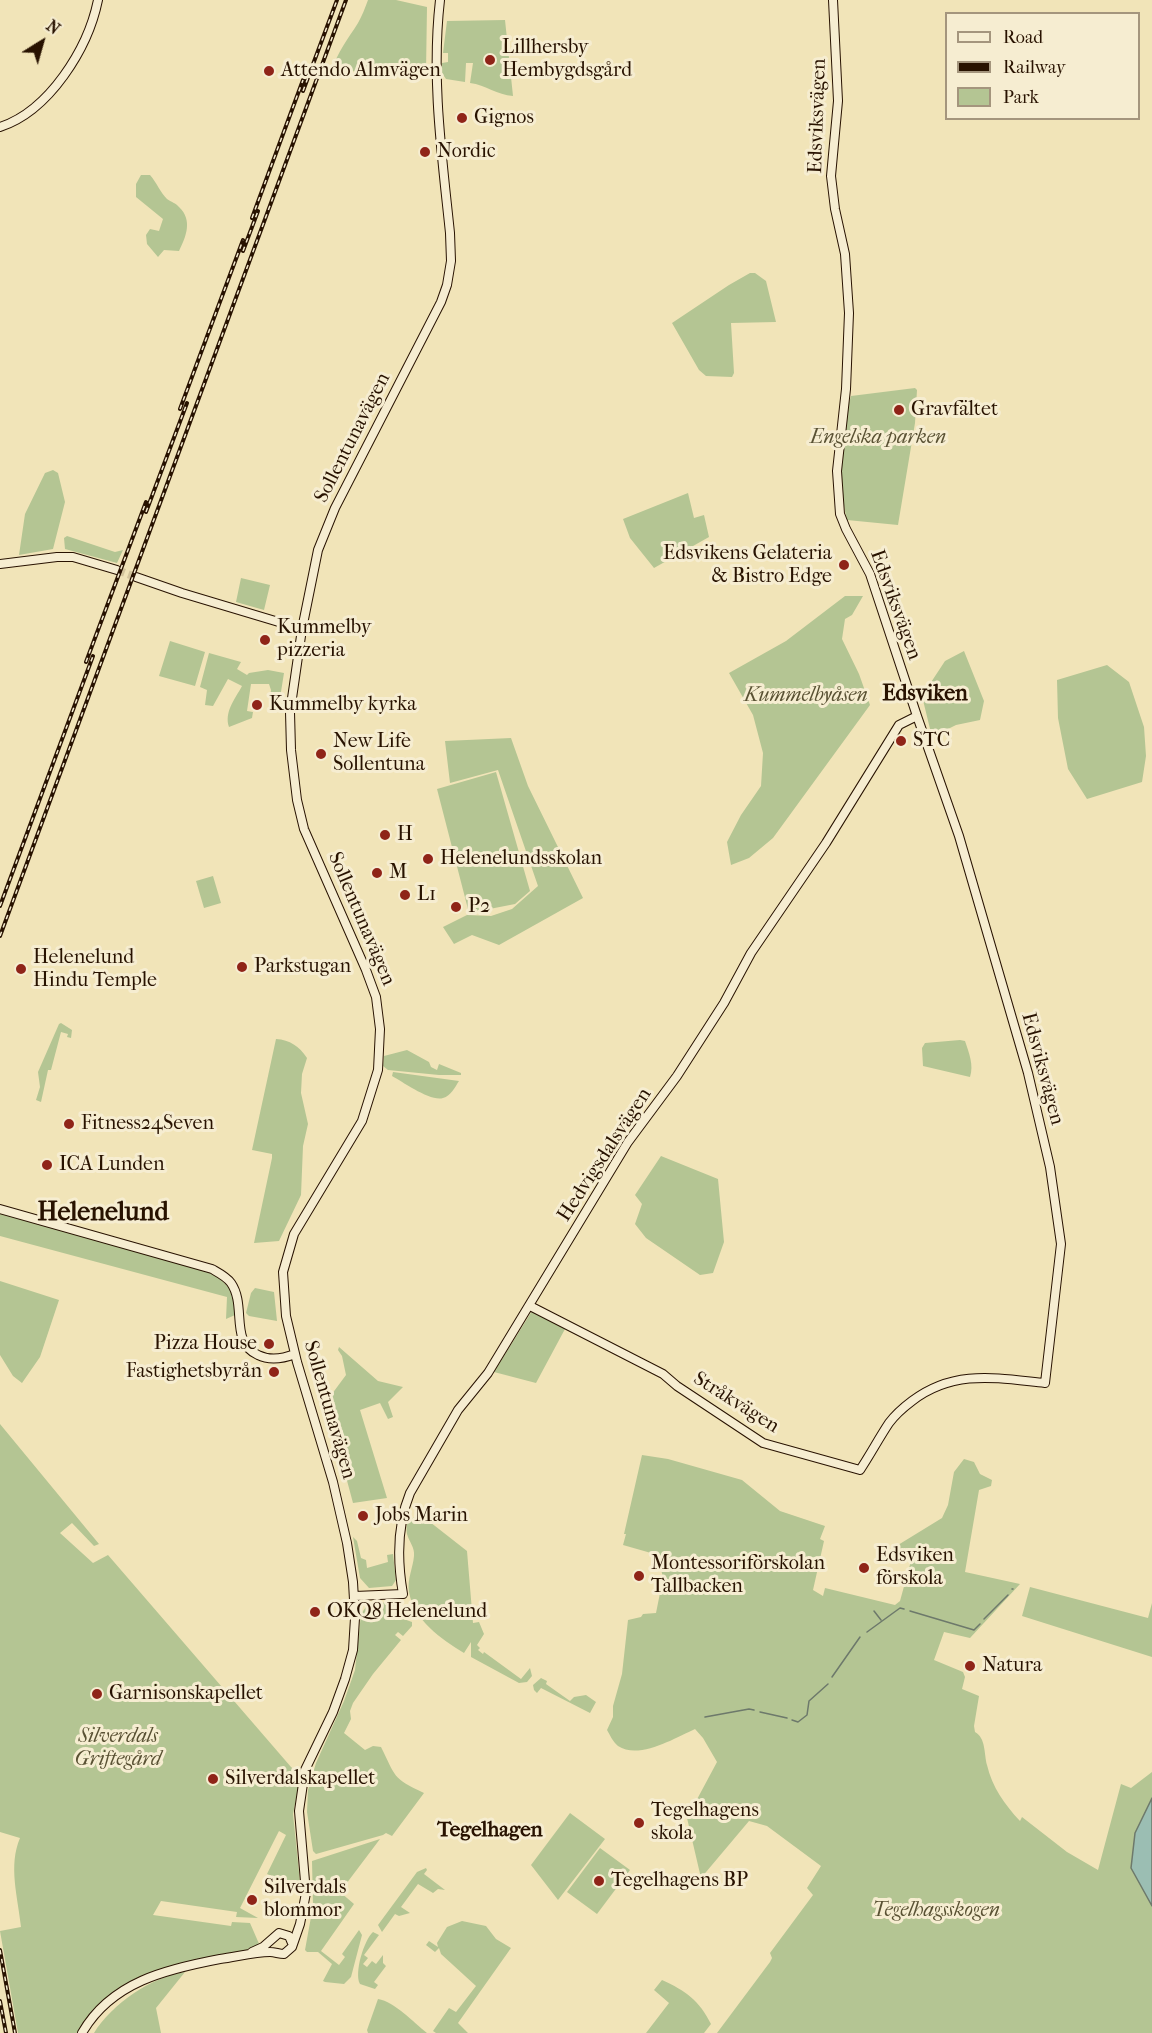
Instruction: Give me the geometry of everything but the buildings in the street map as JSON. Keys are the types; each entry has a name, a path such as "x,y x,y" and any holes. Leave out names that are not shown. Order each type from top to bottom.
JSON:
{"street":[{"path":"0,127 29,113 45,98 67,71 78,54 98,0"},
{"name":"Sollentunavägen","path":"292,1943 306,1893 299,1811 304,1770 333,1712 345,1679 353,1650 355,1596 347,1543 333,1482 285,1316 283,1272 294,1234 362,1121 378,1071 380,1029 376,997 366,970 304,829 297,800 291,750 290,712 302,629 316,556 327,524 428,328 447,285 451,253 450,233 437,99 440,0"},
{"name":"Edsviksvägen","path":"833,0 838,101 831,176 835,209 845,254 849,313 846,389 837,471 838,497 846,529 870,574 960,836 1028,1073 1050,1167 1061,1244 1044,1383"},
{"path":"0,564 73,557 117,570"},
{"path":"136,577 302,629"},
{"name":"Hedvigsdalsvägen","path":"355,1596 403,1594 399,1553 400,1523 410,1494 458,1410 488,1373 628,1142 677,1076 724,1003 752,953 826,843 899,725 917,716"},
{"path":"0,1209 212,1269 231,1282 235,1290 241,1337 245,1347 259,1356 273,1359 295,1354"},
{"name":"Stråkvägen","path":"530,1306 663,1374 764,1443 860,1470 890,1421 922,1393 937,1385 964,1378 1000,1378 1044,1383"},
{"path":"248,1954 271,1941 276,1935 285,1934 301,1917"},
{"path":"82,2033 91,2020 112,1999 150,1976 175,1968 248,1954 284,1954 289,1952 292,1943 289,1936 285,1934"},
{"path":"271,1941 271,1948 275,1953"}],"green space":[{"path":"368,0 396,0 427,7 426,72 332,71"},
{"path":"505,20 513,96 470,83 473,63 466,63 465,82 446,79 442,73 442,63 448,62 448,53 443,53 447,21"},
{"path":"141,175 150,175 167,199 178,206 186,217 187,229 179,251 164,250 158,257 147,244 146,235 150,229 159,231 163,219 136,197 136,184"},
{"path":"750,273 755,273 766,281 776,322 731,323 734,373 732,377 706,376 699,370 672,323"},
{"name":"Engelska parken","path":"915,388 917,390 915,423 898,525 847,520 842,490 841,458 844,425 851,396"},
{"path":"53,470 58,473 65,502 53,549 19,555 25,514 45,473"},
{"path":"688,493 694,518 704,515 709,537 654,568 630,538 623,519"},
{"path":"67,536 115,552 123,550 117,563 65,549 64,538"},
{"path":"241,578 270,585 264,610 236,602"},
{"name":"Kummelbyåsen","path":"845,596 863,596 852,615 845,619 842,639 859,674 870,705 773,838 749,858 731,865 727,842 741,815 761,786 763,753 753,715 729,673 786,641"},
{"path":"170,641 205,652 195,686 159,676"},
{"path":"964,651 984,701 980,720 956,725 932,737 922,696 945,661"},
{"path":"209,653 241,662 237,669 247,675 268,670 284,673 280,698 270,697 269,684 251,684 247,711 253,712 252,718 229,727 229,711 242,686 228,679 213,706 205,705 207,690 200,687"},
{"path":"1107,665 1129,682 1144,727 1146,756 1142,782 1087,799 1068,769 1058,718 1057,680"},
{"path":"511,738 528,786 583,898 499,945 472,935 454,944 443,927 467,915 491,916 512,909 538,886 498,770 450,783 445,741"},
{"path":"496,772 530,891 515,904 469,913 437,789"},
{"path":"213,876 221,903 204,908 196,881"},
{"path":"61,1023 72,1030 71,1038 67,1037 68,1034 61,1032 51,1070 48,1070 41,1102 36,1100 40,1087 38,1072"},
{"path":"276,1039 294,1044 307,1058 302,1074 301,1093 308,1124 303,1146 301,1195 279,1241 254,1243 272,1154 252,1150"},
{"path":"965,1041 969,1054 970,1077 923,1066 922,1048 925,1043"},
{"path":"407,1050 429,1062 431,1067 437,1070 439,1064 461,1075 388,1070 383,1066 384,1056"},
{"path":"393,1072 459,1081 448,1095 438,1098 410,1087 392,1076"},
{"path":"661,1156 718,1179 724,1242 713,1273 700,1275 646,1238 635,1224 642,1204 635,1195"},
{"path":"0,1212 213,1271 232,1291 235,1315 226,1319 227,1297 0,1236"},
{"path":"0,1281 59,1300 40,1357 22,1383 13,1376 0,1355"},
{"path":"255,1288 274,1292 277,1321 249,1316 246,1313 251,1293"},
{"path":"532,1311 565,1329 536,1383 494,1372"},
{"path":"339,1347 378,1381 403,1387 388,1402 393,1417 388,1419 380,1403 360,1410 387,1498 353,1503 326,1402 346,1375"},
{"name":"Silverdals Griftegård","path":"0,1424 99,1544 94,1546 72,1523 60,1533 93,1563 108,1555 291,1767 299,1773 300,1779 293,1814 300,1882 293,1885 267,1874 286,1835 279,1831 240,1908 258,1918 236,1917 237,1912 161,1901 153,1915 231,1926 232,1922 250,1923 260,1946 175,1965 143,1977 113,1995 77,2033 18,2033 0,1931 21,1927 14,1871 16,1849 20,1838 0,1832"},
{"name":"Tegelhagsskogen","path":"642,1455 668,1459 742,1480 780,1511 825,1526 820,1539 824,1541 813,1590 823,1596 825,1588 895,1605 900,1601 911,1561 895,1550 898,1545 942,1518 948,1505 954,1472 964,1459 974,1462 980,1474 992,1480 991,1486 979,1490 965,1572 1020,1584 970,1638 944,1632 934,1660 963,1672 965,1677 962,1689 979,1696 975,1732 983,1742 992,1781 1009,1809 1020,1821 1022,1817 1067,1852 1098,1870 1121,1784 1131,1788 1152,1772 1152,1798 1135,1833 1152,1862 1152,2033 717,2033 770,1962 772,1958 770,1953 813,1895 807,1888 821,1866 767,1826 749,1821 701,1878 687,1818 717,1762 703,1738 695,1729 657,1746 636,1751 618,1746 607,1730 613,1717 613,1706 622,1674 628,1620 641,1617 643,1614 656,1613 663,1578 658,1555 623,1545"},
{"path":"421,1515 467,1551 473,1623 479,1622 484,1634 477,1645 480,1648 478,1650 521,1679 530,1668 532,1676 527,1682 519,1683 471,1657 471,1642 464,1653 455,1648 430,1628 416,1611 409,1592 414,1553 407,1534 407,1520"},
{"path":"353,1537 357,1541 361,1558 366,1560 367,1568 388,1562 387,1555 393,1554 396,1580 392,1586 369,1588 360,1578"},
{"path":"1030,1587 1148,1618 1152,1603 1152,1657 1022,1616"},
{"path":"397,1603 401,1618 412,1622 412,1626 403,1636 398,1632 395,1635 401,1640 353,1703 350,1711 351,1719 344,1733 365,1750 373,1746 381,1747 396,1776 424,1793 392,1836 386,1833 316,1854 313,1851 307,1812 308,1790 316,1763 344,1701 355,1670 361,1614 368,1604"},
{"path":"541,1678 570,1701 574,1697 586,1695 596,1702 590,1713 541,1688 537,1693 533,1685"},
{"path":"570,1813 605,1839 558,1900 531,1865"},
{"path":"380,1839 340,1892 354,1904 321,1951 339,1965 345,1957 342,1954 359,1930 362,1935 351,1977 344,1984 325,1982 323,1981 332,1964 318,1952 305,1950 313,1906 312,1861"},
{"name":"Tegelhagens BP","path":"600,1848 630,1870 597,1914 567,1892"},
{"path":"426,1868 424,1874 445,1890 438,1889 433,1893 418,1884 401,1907 410,1913 399,1916 395,1914 382,1932 378,1925 417,1872"},
{"path":"462,1921 486,1926 496,1939 511,1948 458,2023 468,2033 436,2033 433,2031 449,2008 456,2012 476,1986 441,1954 439,1948 435,1952 426,1945 429,1941 438,1947 437,1943 447,1927"},
{"path":"373,1932 379,1935 364,1955 368,1958 363,1964 367,1967 372,1961 376,1964 383,1955 383,1963 386,1966 374,1982 378,1985 375,1989 360,1984 358,1979 363,1949"},
{"path":"185,1972 156,2008 161,2033 94,2033 111,2012 134,1993 159,1980"},
{"path":"662,1980 685,1992 697,2002 711,2024 704,2033 646,2033 669,2003 654,1990"},
{"path":"378,1999 397,2008 427,2033 368,2033 367,2030"}],"water":[{"path":"1152,1798 1152,1906 1131,1868 1135,1833"}],"waterway":[{"path":"984,1619 1008,1595"},
{"path":"867,1632 900,1608 904,1609"},
{"path":"874,1611 881,1620"},
{"path":"910,1611 974,1630 980,1624"},
{"path":"832,1677 860,1637"},
{"path":"792,1720 798,1722 807,1715 809,1701 828,1684"},
{"path":"705,1717 754,1710"},
{"path":"760,1712 787,1718"}],"tunnel":[{"path":"117,570 136,577"}],"railway":[{"path":"303,91 337,0"},
{"path":"0,936 346,0"},
{"path":"252,218 303,80"},
{"path":"243,251 258,211"},
{"path":"180,409 243,240"},
{"path":"146,512 187,403"},
{"path":"86,662 146,502"},
{"path":"0,906 93,656"},
{"path":"0,1950 15,2033"},
{"path":"0,2001 6,2033"}],"place":[{"name":"Lillhersby Hembygdsgård","path":"490,60"},
{"name":"Attendo Almvägen","path":"269,71"},
{"name":"Gignos","path":"462,118"},
{"name":"Nordic","path":"425,152"},
{"name":"Gravfältet","path":"899,410"},
{"name":"Edsvikens Gelateria & Bistro Edge","path":"844,565"},
{"name":"Kummelby pizzeria","path":"265,640"},
{"name":"Kummelby kyrka","path":"257,705"},
{"name":"STC","path":"901,741"},
{"name":"New Life Sollentuna","path":"321,754"},
{"name":"H","path":"385,835"},
{"name":"Helenelundsskolan","path":"428,859"},
{"name":"M","path":"377,873"},
{"name":"L1","path":"405,895"},
{"name":"P2","path":"456,907"},
{"name":"Parkstugan","path":"242,967"},
{"name":"Helenelund Hindu Temple","path":"21,969"},
{"name":"Fitness24Seven","path":"69,1124"},
{"name":"ICA Lunden","path":"47,1165"},
{"name":"Pizza House","path":"269,1344"},
{"name":"Fastighetsbyrån","path":"274,1372"},
{"name":"Jobs Marin","path":"363,1516"},
{"name":"Edsviken förskola","path":"864,1568"},
{"name":"Montessoriförskolan Tallbacken","path":"639,1576"},
{"name":"OKQ8 Helenelund","path":"315,1612"},
{"name":"Natura","path":"970,1666"},
{"name":"Garnisonskapellet","path":"97,1694"},
{"name":"Silverdalskapellet","path":"213,1779"},
{"name":"Tegelhagens skola","path":"639,1823"},
{"name":"Tegelhagens BP","path":"599,1881"},
{"name":"Silverdals blommor","path":"252,1900"}],"district":[{"name":"Edsviken","path":"925,695"},
{"name":"Helenelund","path":"103,1214"},
{"name":"Tegelhagen","path":"490,1831"}]}
